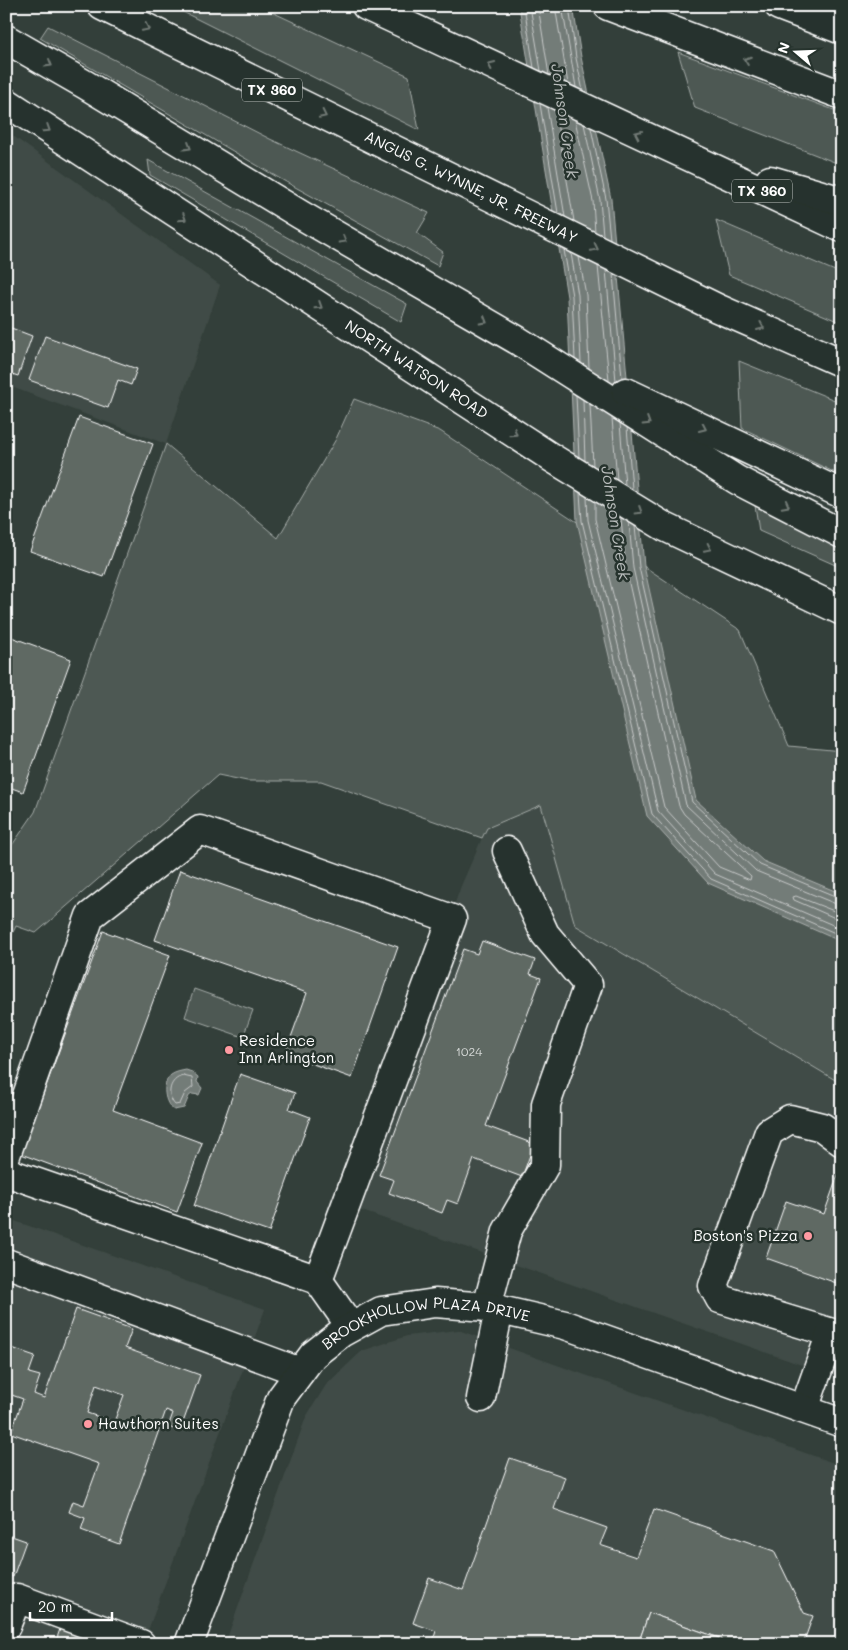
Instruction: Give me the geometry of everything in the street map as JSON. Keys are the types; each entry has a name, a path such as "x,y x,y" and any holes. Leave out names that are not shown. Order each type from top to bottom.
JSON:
{"main road":[{"name":"ANGUS G. WYNNE, JR. FREEWAY","path":"102,6 717,308 842,363"},
{"name":"TX 360","path":"366,6 842,228"},
{"path":"608,6 842,95"},
{"path":"778,6 842,30"},
{"path":"6,40 86,85 301,215 517,340 738,480 842,534"},
{"name":"NORTH WATSON ROAD","path":"6,102 552,458 665,527 842,611"},
{"path":"682,154 842,201"},
{"path":"517,340 842,494"},
{"path":"6,1155 90,916 200,830 452,919 318,1280"},
{"path":"481,1398 493,1308 507,1231 545,1165 546,1104 588,985 545,934 507,850"},
{"path":"804,1409 836,1335 720,1299 713,1286 769,1132 790,1119 822,1127 842,1142"},
{"path":"6,1172 318,1280 351,1327"},
{"path":"6,1264 300,1372"},
{"name":"BROOKHOLLOW PLAZA DRIVE","path":"190,1644 281,1398 313,1355 340,1333 381,1310 435,1303 493,1308 565,1325 842,1422"},
{"path":"6,1626 17,1598 141,1644"}],"shaded area":[{"path":"171,6 259,6 409,76 419,130"},
{"path":"48,26 270,139 429,213 417,233 443,252 438,266 277,177 40,38"},
{"path":"678,52 842,113 842,165 695,108"},
{"path":"6,131 220,285 166,444 6,385"},
{"path":"148,160 407,304 401,322 150,175"},
{"path":"716,220 842,274 842,323 729,275"},
{"path":"739,361 842,403 842,476 742,428"},
{"path":"354,399 440,431 740,630 789,746 842,751 842,1084 575,925 541,805 487,828 482,838 321,781 247,781 218,775 36,933 16,926 6,947 6,854 35,812 166,444 278,538 336,439"},
{"path":"754,499 842,546 842,568 759,531"},
{"path":"542,805 575,925 842,1084 842,1379 348,1206 461,886 482,838 487,828"},
{"path":"194,989 253,1010 243,1037 185,1017"},
{"path":"6,1218 265,1309 143,1644 6,1644"},
{"path":"458,1330 842,1466 842,1644 225,1644 306,1417 326,1385 362,1351 407,1336"}],"water":[{"name":"Johnson Creek","path":"519,6 573,6 581,57 611,199 644,566 696,800 763,861 842,894 842,942 708,883 647,816 577,521 567,297"},
{"path":"186,1070 198,1077 197,1082 202,1088 199,1095 192,1094 189,1096 184,1108 174,1110 166,1098 166,1083 173,1074"}],"building":[{"path":"6,326 32,336 18,376 6,372"},
{"path":"45,336 137,369 131,385 118,380 108,408 29,380"},
{"path":"79,417 153,444 104,577 30,551"},
{"path":"6,635 71,659 23,792 6,786"},
{"path":"180,870 398,947 352,1078 285,1054 307,993 155,940"},
{"path":"103,931 170,955 113,1110 202,1143 177,1212 21,1154"},
{"path":"482,941 535,960 530,974 541,978 486,1126 534,1144 522,1177 474,1159 458,1204 447,1200 442,1213 389,1193 394,1180 379,1175 463,949 477,954"},
{"path":"240,1074 295,1093 289,1109 310,1117 269,1232 194,1206"},
{"name":"Boston's Pizza","path":"839,1172 842,1173 842,1285 766,1258 786,1201 824,1214"},
{"name":"Hawthorn Suites","path":"76,1309 132,1329 125,1348 200,1375 180,1431 168,1427 173,1413 166,1410 119,1544 81,1530 85,1518 69,1512 73,1501 84,1505 99,1464 11,1433 23,1399 6,1393 6,1346 35,1356 29,1373 40,1376 34,1394 44,1398","holes":["96,1385 124,1395 114,1422 87,1413"]},
{"path":"510,1458 565,1477 554,1509 607,1528 600,1545 636,1557 654,1509 774,1551 804,1613 813,1616 803,1644 721,1644 722,1639 649,1613 638,1644 432,1644 436,1631 413,1623 429,1578 463,1590"},
{"path":"6,1534 26,1541 13,1577 6,1574"},
{"path":"649,1613 722,1639 721,1644 638,1644"},
{"path":"61,1626 86,1635 82,1644 55,1644"}],"place":[{"name":"Residence Inn Arlington","path":"229,1050"},
{"name":"Boston's Pizza","path":"808,1236"},
{"name":"Hawthorn Suites","path":"88,1424"}]}
